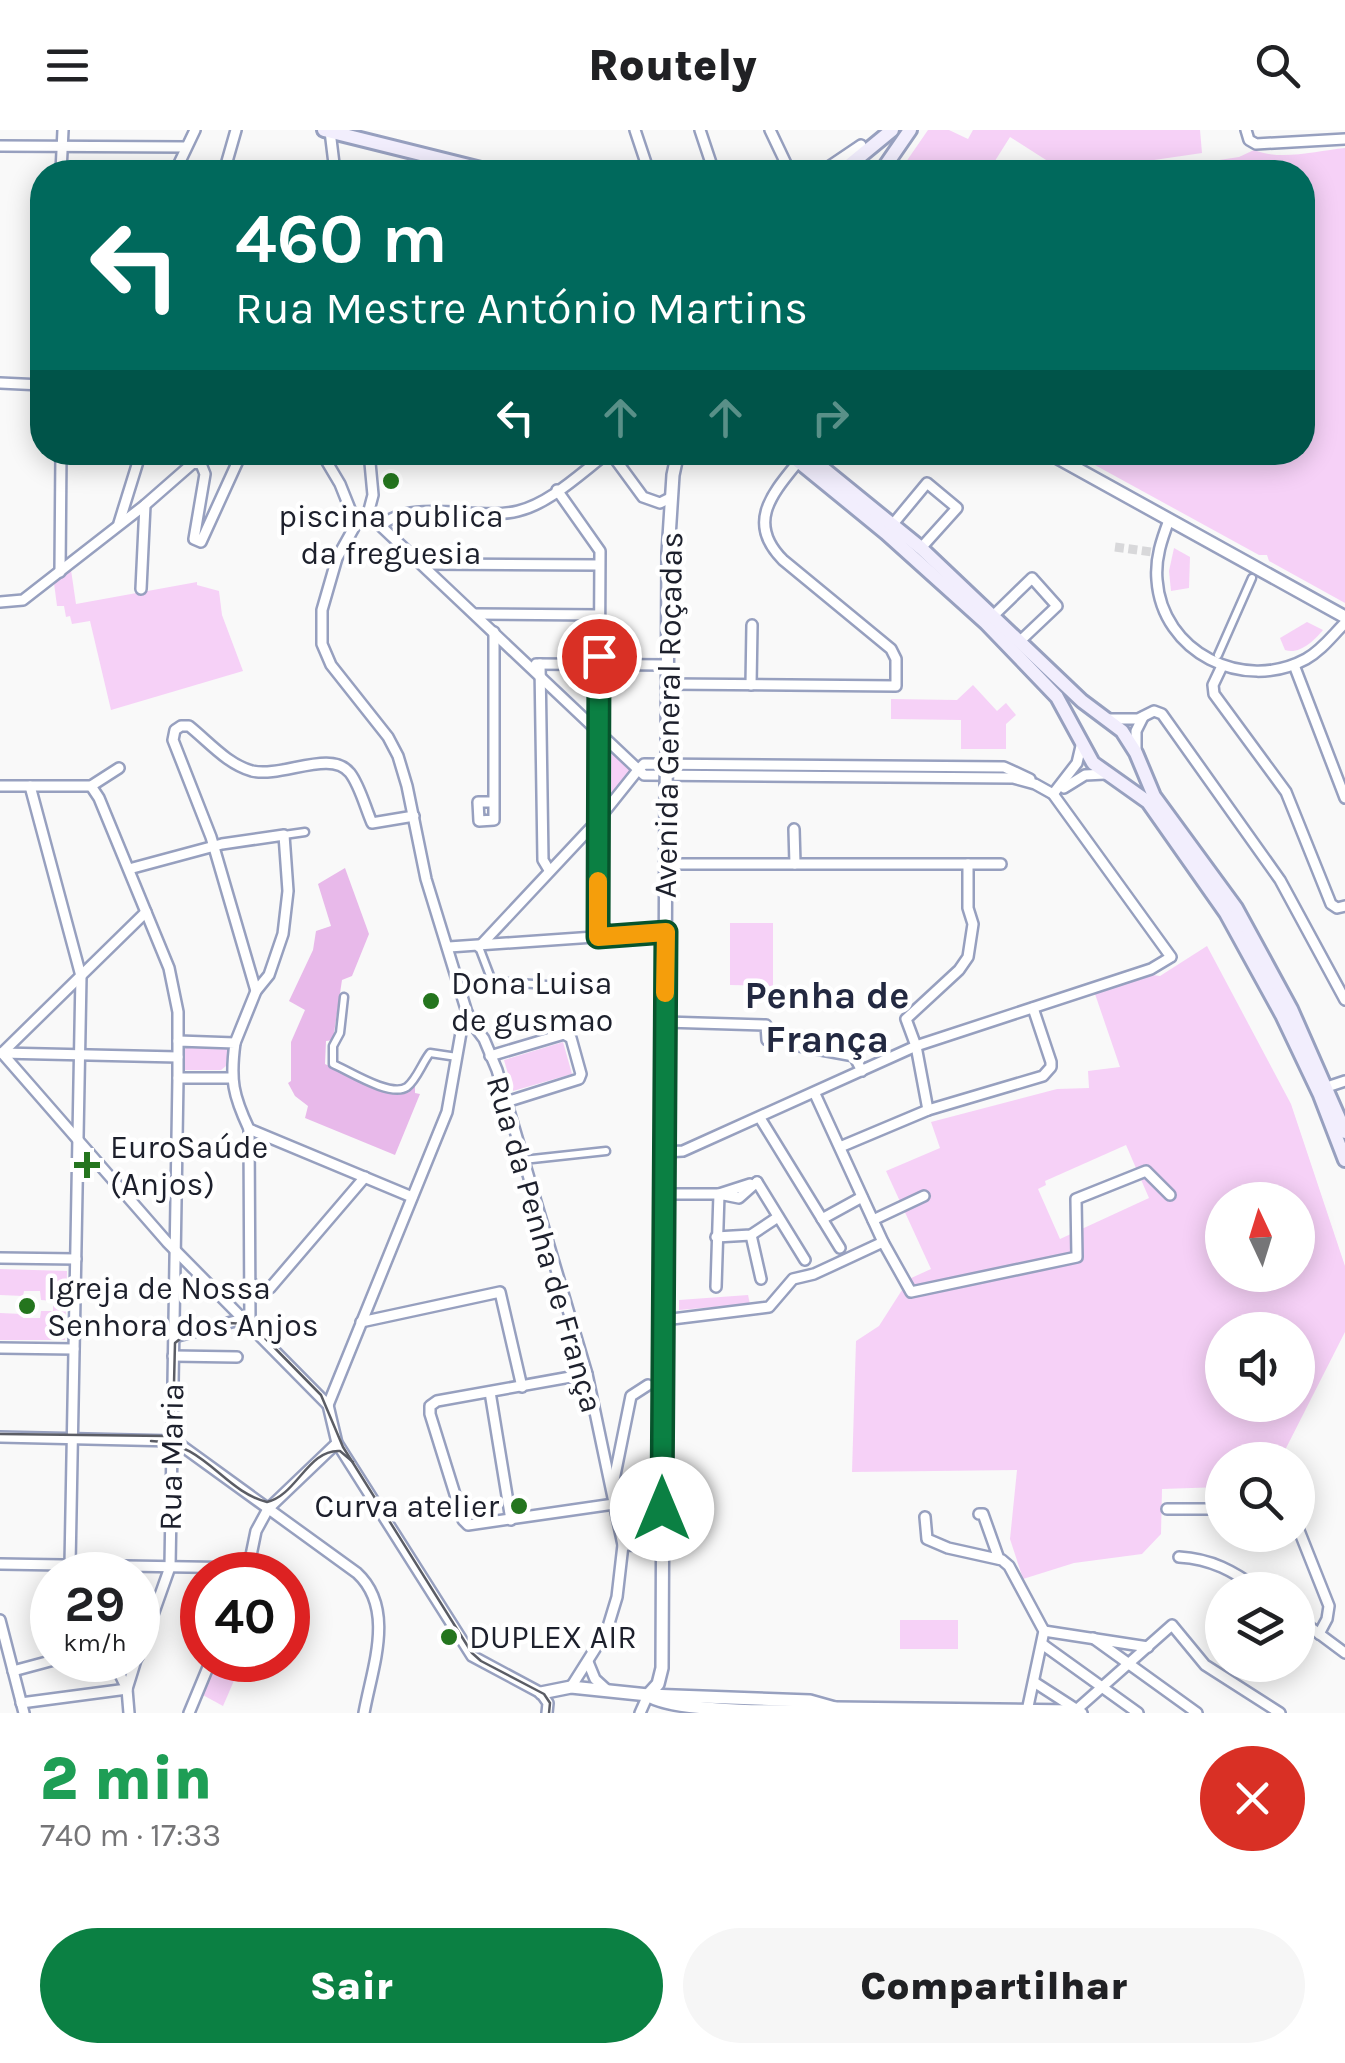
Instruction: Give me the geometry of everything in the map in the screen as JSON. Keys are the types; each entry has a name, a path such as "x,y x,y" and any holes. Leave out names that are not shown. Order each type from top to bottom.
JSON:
{"main road":[{"path":"856,160 892,130"},
{"path":"889,160 910,130"},
{"path":"328,131 445,160"},
{"path":"813,465 990,619 1057,697 1088,758 1148,802 1226,913 1282,1015 1345,1160"},
{"path":"1015,645 1122,731 1154,796 1236,908 1291,1009 1345,1132"},
{"path":"1080,740 1085,720 1106,718"},
{"path":"1108,775 1130,775 1137,755"}],"street":[{"path":"62,160 63,130"},
{"path":"180,160 196,130"},
{"path":"227,160 236,130"},
{"path":"635,130 644,160"},
{"path":"700,130 710,160"},
{"path":"770,130 784,160"},
{"path":"1246,130 1249,140 1256,144 1345,138"},
{"path":"328,131 333,160"},
{"path":"838,160 861,144"},
{"path":"0,146 186,147"},
{"path":"0,383 30,384"},
{"path":"60,572 61,465"},
{"path":"118,526 136,465"},
{"path":"0,602 23,600 190,465"},
{"path":"202,465 205,474 194,539 201,542 236,465"},
{"path":"329,465 356,524"},
{"path":"370,465 373,496 368,514 644,775 1008,768 1053,794 1171,957 1151,969 916,1046 680,1152 665,1152"},
{"path":"380,526 407,513 513,512 533,506 592,465"},
{"path":"620,465 643,497 655,503 672,497"},
{"name":"Avenida General Roçadas","path":"648,1695 658,1684 662,1668 667,664 676,465"},
{"path":"667,684 896,686 892,649 783,560 768,538 768,505 796,465"},
{"path":"1070,465 1169,520 1345,620 1324,646 1294,665 1260,672 1206,658 1183,640 1162,605 1157,562 1169,520"},
{"path":"889,529 927,483 957,508 918,553"},
{"path":"557,490 599,548 598,937"},
{"path":"141,589 145,505"},
{"name":"Rua da Penha de França","path":"368,514 345,541 330,579 322,610 322,644 342,682 393,746 414,816 426,879 468,1014 490,1056 506,1102 587,1374 623,1546 617,1597 608,1630 570,1687"},
{"path":"422,564 600,565"},
{"path":"990,619 1032,578 1057,606 1015,645"},
{"path":"1252,578 1220,660 1214,694 1286,792 1329,901 1334,907 1345,906"},
{"path":"475,614 599,614"},
{"path":"751,685 752,625"},
{"path":"494,632 494,802"},
{"path":"528,664 667,664"},
{"path":"540,664 543,860 548,870"},
{"path":"1294,665 1345,798"},
{"path":"1106,718 1135,720 1154,711 1162,714 1280,880 1345,1000"},
{"path":"1137,755 1136,731 1144,716"},
{"path":"256,991 213,846 173,740 177,727 188,726 237,765 264,773 325,762 340,765 352,775 372,823 414,816"},
{"path":"1053,794 1077,763 1080,740"},
{"path":"0,786 91,786 119,768"},
{"path":"480,947 598,820 638,770"},
{"path":"1053,794 1085,775 1108,775"},
{"path":"30,786 81,976 70,1552"},
{"name":"Rua Maria","path":"91,786 97,792 173,982 178,1078 170,1567 160,1595"},
{"path":"794,830 795,864"},
{"path":"129,869 213,846 305,832"},
{"path":"246,1322 249,1129 230,1078 235,1043 256,991 274,962 286,920 288,876 284,835"},
{"path":"666,864 1000,864"},
{"path":"928,1110 916,1046 906,1019 959,970 973,944 968,864"},
{"path":"1,1053 146,912"},
{"path":"449,947 666,932"},
{"path":"480,947 492,980 548,986"},
{"path":"344,997 332,1064 388,1090 399,1090 410,1084 430,1053 457,1057"},
{"path":"840,1147 928,1110 1048,1073 1051,1062 1033,1008"},
{"path":"328,1405 447,1112 462,1027 468,1014"},
{"path":"665,1022 766,1024 766,1040"},
{"path":"490,1056 564,1034 570,1038 581,1074 579,1080 506,1102"},
{"path":"178,1041 235,1043"},
{"path":"794,1045 854,1056 862,1071"},
{"path":"1,1053 178,1057"},
{"path":"1,1053 176,1251 328,1405 337,1443 472,1656 541,1693 547,1700 547,1713"},
{"path":"178,1078 230,1078"},
{"path":"1328,1087 1345,1081"},
{"path":"815,1094 883,1242 908,1289 915,1293 1077,1257 1076,1199 1146,1171 1170,1195"},
{"path":"760,1118 840,1248"},
{"path":"249,1129 412,1197"},
{"path":"523,1160 606,1151"},
{"path":"249,1282 262,1290 270,1288 365,1177"},
{"path":"664,1194 719,1194 757,1182 805,1260"},
{"path":"716,1288 719,1194"},
{"path":"873,1220 924,1196"},
{"path":"822,1219 862,1197"},
{"path":"716,1237 751,1235 778,1217"},
{"path":"751,1235 761,1280"},
{"path":"664,1320 769,1307 793,1278 814,1274 883,1242"},
{"path":"0,1258 76,1259"},
{"path":"361,1322 500,1292 522,1387"},
{"path":"233,1309 242,1308 249,1299"},
{"path":"174,1337 246,1322"},
{"path":"0,1348 74,1349"},
{"path":"173,1356 237,1358"},
{"path":"587,1374 437,1401 430,1406 430,1414 463,1520 468,1525 614,1504"},
{"path":"612,1487 631,1396 648,1386 663,1386"},
{"path":"490,1392 511,1520"},
{"path":"0,1436 170,1440 193,1451 356,1573 375,1597 379,1628 364,1713"},
{"path":"252,1552 256,1531 268,1508 337,1443"},
{"path":"1166,1509 1205,1509"},
{"path":"979,1514 983,1514 998,1559"},
{"path":"925,1518 927,1539 998,1559 1008,1566 1044,1631 1028,1710"},
{"path":"623,1546 662,1546"},
{"path":"1308,1552 1329,1606 1319,1634"},
{"path":"1179,1557 1212,1562 1229,1572"},
{"path":"0,1564 30,1564"},
{"path":"160,1567 180,1568"},
{"path":"0,1620 22,1708 127,1689"},
{"path":"648,1695 662,1705 729,1713 835,1708 1078,1712 1172,1625 1204,1665 1280,1713"},
{"path":"1044,1631 1148,1647"},
{"path":"1315,1631 1345,1654"},
{"path":"1093,1638 1198,1713"},
{"path":"1042,1644 1138,1713"},
{"path":"588,1662 595,1678 609,1692"},
{"path":"13,1672 30,1667"},
{"path":"662,1668 670,1684 687,1697"},
{"path":"124,1682 130,1713"},
{"name":"Rua Maria","path":"127,1689 129,1682"},
{"path":"189,1713 202,1682"},
{"path":"1034,1682 1078,1712"},
{"path":"541,1693 570,1687 648,1695 810,1701 835,1708"},
{"path":"640,1713 648,1695"}],"shaded area":[{"path":"928,130 949,130 968,139 973,130 1200,130 1202,153 1154,160 1046,160 1010,137 996,160 907,160"},
{"path":"1345,148 1345,603 1269,561 1267,555 1259,555 1095,465 1315,465 1315,160 1219,160 1254,150 1287,155"},
{"path":"1174,548 1190,557 1189,588 1171,591 1169,571"},
{"path":"71,570 76,604 197,582 219,591 222,615 243,671 111,710 90,621 72,624 64,606 57,606 54,583"},
{"path":"1307,622 1323,630 1301,649 1285,650 1280,638"},
{"path":"973,685 997,711 1006,703 1016,715 1006,724 1006,749 961,749 961,720 891,719 891,699 957,700"},
{"path":"606,747 632,772 609,797 603,793"},
{"path":"345,868 369,934 352,976 342,980 333,1040 326,1041 325,1064 383,1090 406,1091 415,1085 415,1093 420,1094 395,1155 305,1118 308,1106 295,1096 288,1083 291,1042 305,1010 289,1001 313,950 316,931 331,926 318,884"},
{"path":"730,923 773,923 773,986 730,985"},
{"path":"1207,946 1291,1104 1345,1266 1345,1332 1315,1391 1315,1312 1205,1312 1205,1422 1299,1422 1289,1442 1205,1442 1205,1488 1162,1489 1161,1534 1142,1554 1074,1563 1023,1579 1010,1539 1017,1470 852,1472 856,1341 879,1326 909,1279 931,1269 886,1171 940,1148 931,1122 1057,1089 1089,1088 1088,1071 1120,1067 1095,994 1160,976","holes":["1126,1145 1149,1198 1060,1239 1038,1189 1046,1185 1045,1181"]},
{"path":"563,1042 572,1074 513,1091 504,1060"},
{"path":"225,1047 226,1066 221,1070 185,1070 185,1049"},
{"path":"0,1269 67,1271 65,1340 0,1340 0,1313 40,1318 41,1311 53,1311 53,1301 41,1300 40,1291 24,1291 23,1296 0,1295"},
{"path":"748,1295 750,1304 679,1310 679,1300"},
{"path":"651,1499 650,1538 630,1537 626,1501"},
{"path":"900,1620 958,1620 958,1649 900,1649"},
{"path":"206,1682 233,1682 223,1706 201,1694"}],"tunnel":[{"path":"1115,547 1159,553"}],"tram line":[{"path":"0,1434 166,1436 173,1424 175,1343 186,1334 229,1323 246,1324 259,1332 321,1395 343,1447 472,1653 544,1694 550,1703 549,1713"},
{"path":"151,1441 186,1449 238,1488 267,1502 287,1491 311,1464 329,1452 340,1451 353,1462"}],"slow traffic":[{"path":"598,881 598,937 666,932 665,993"}],"place":[{"name":"piscina publica da freguesia","path":"391,481"},
{"name":"Dona Luisa de gusmao","path":"431,1001"},
{"name":"EuroSaúde (Anjos)","path":"87,1165"},
{"name":"Igreja de Nossa Senhora dos Anjos","path":"27,1306"},
{"name":"Curva atelier","path":"519,1506"},
{"name":"DUPLEX AIR","path":"449,1637"}],"district":[{"name":"Penha de França","path":"827,1017"}],"route":[{"path":"599,656 598,937 666,932 662,1509"}]}
